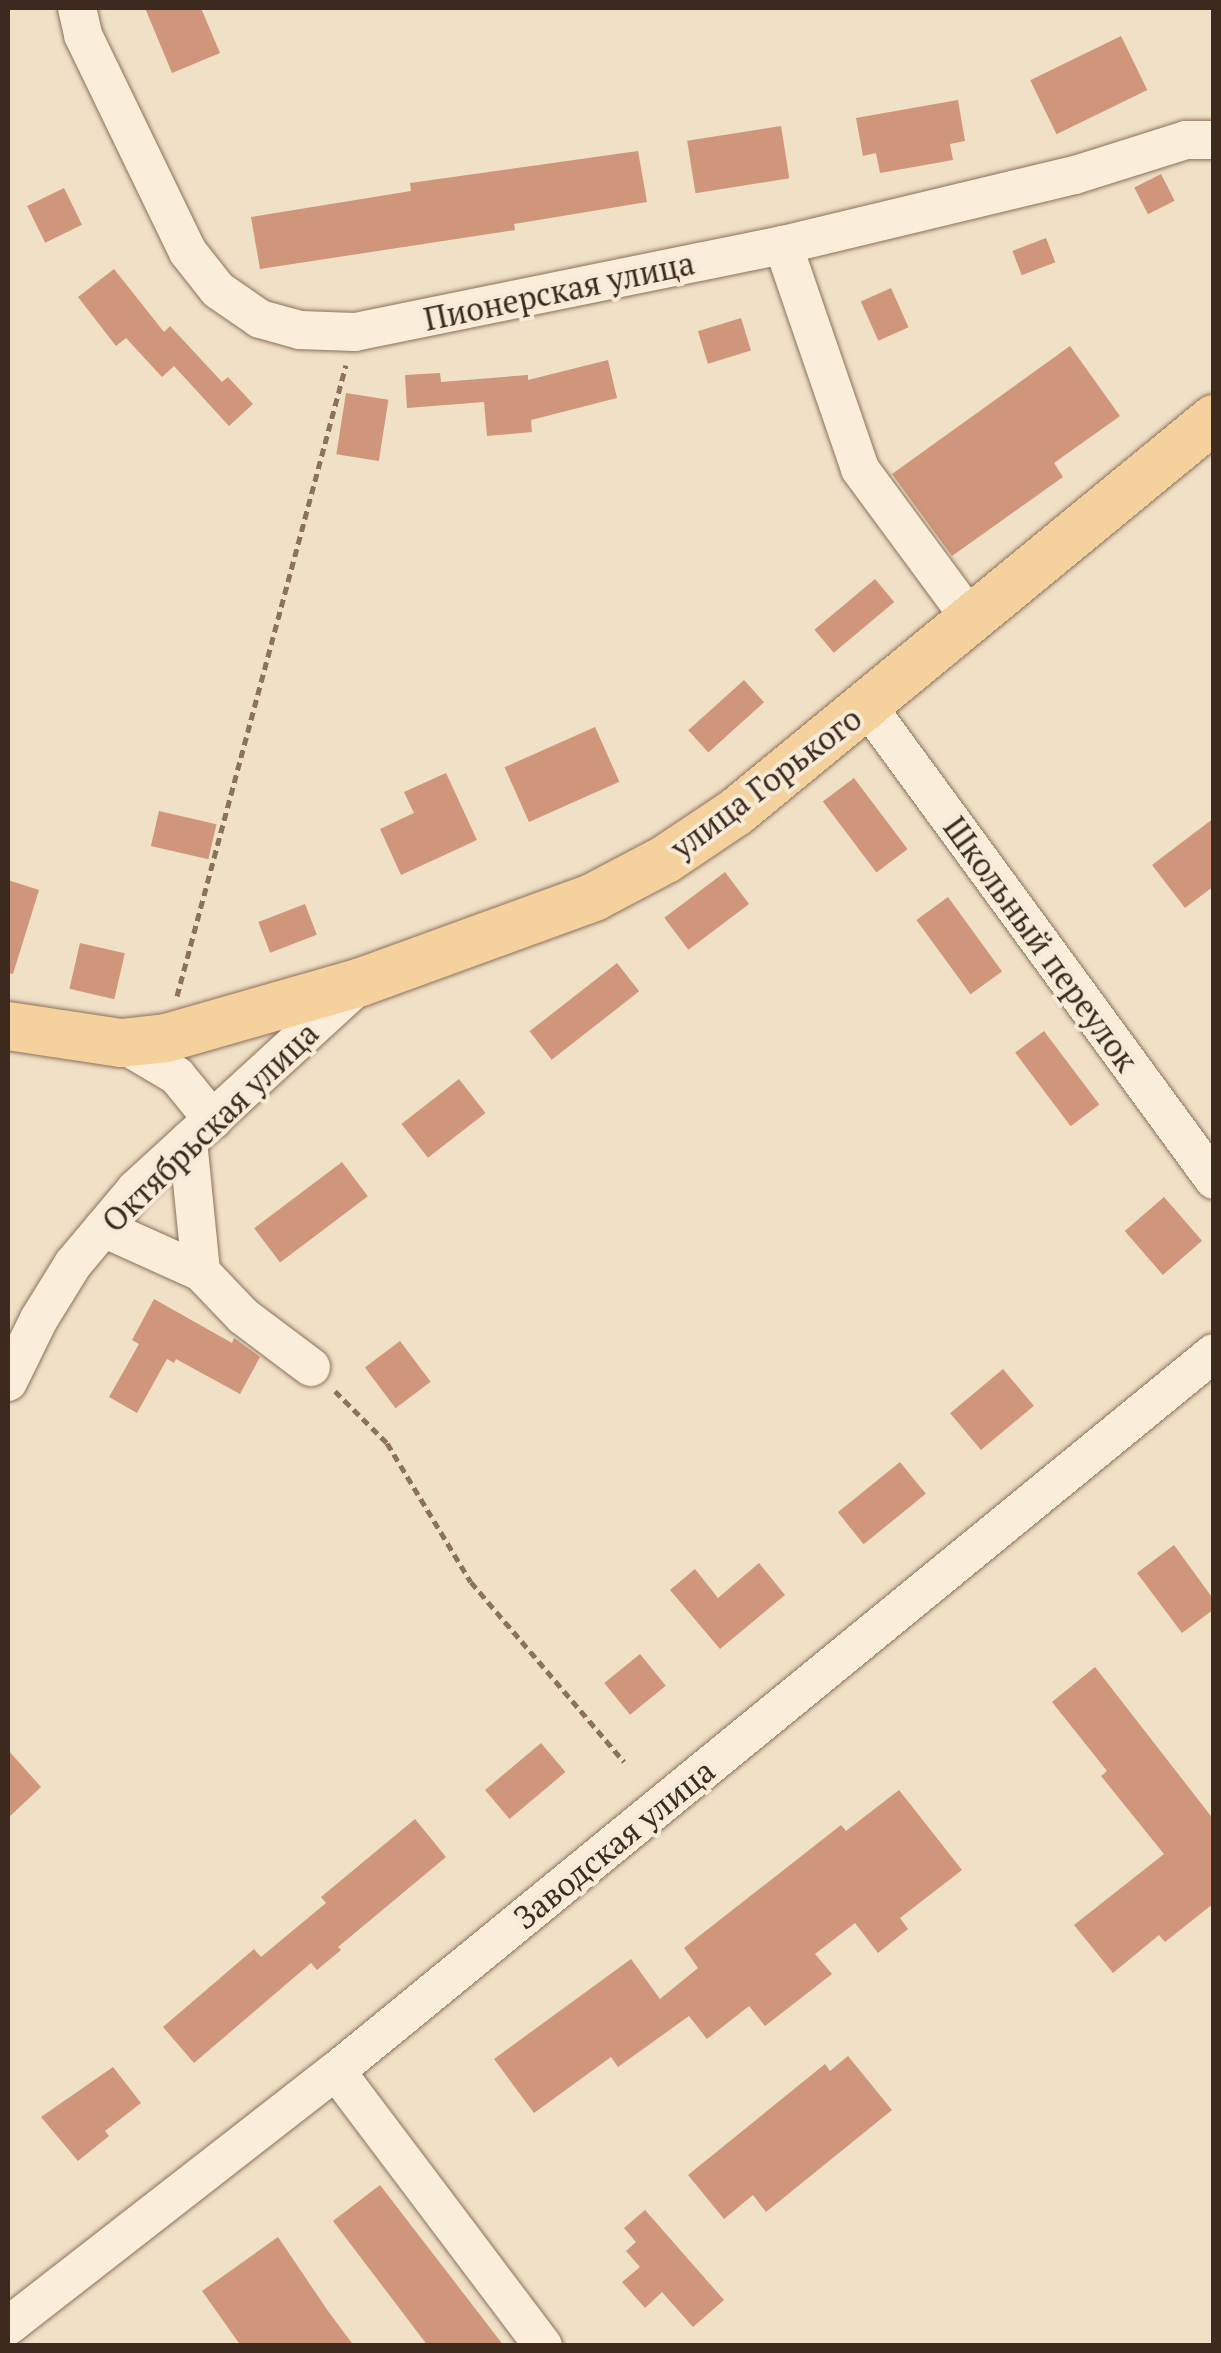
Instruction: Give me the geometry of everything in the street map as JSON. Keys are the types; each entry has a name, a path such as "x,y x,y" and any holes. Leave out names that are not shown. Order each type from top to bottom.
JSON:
{"main road":[{"name":"улица Горького","path":"8,1026 143,1041 362,982 594,897 666,859 736,812 1214,419"}],"street":[{"name":"Пионерская улица","path":"77,8 83,35 188,252 218,290 260,319 300,330 355,332 783,245 1075,175 1186,140 1214,140"},
{"path":"783,245 860,469 970,618"},
{"name":"Школьный переулок","path":"868,707 1214,1180"},
{"name":"Октябрьская улица","path":"8,1382 38,1319 136,1189 362,982"},
{"path":"143,1041 178,1076 200,1130 201,1272"},
{"path":"103,1228 201,1272 242,1316 311,1367"},
{"name":"Заводская улица","path":"8,2326 336,2071 1214,1352"},
{"path":"336,2071 543,2346"}],"path":[{"path":"143,1041 355,332"},
{"path":"311,1367 387,1444 471,1582 624,1762"}],"building":[{"path":"145,8 201,8 220,53 172,73"},
{"path":"1121,36 1147,90 1057,134 1030,80"},
{"path":"958,100 965,141 950,144 953,160 880,173 876,153 863,156 856,118"},
{"path":"781,126 789,178 695,193 687,141"},
{"path":"638,151 647,202 514,224 515,230 260,269 251,217 411,191 410,183"},
{"path":"1161,174 1175,201 1148,214 1134,188"},
{"path":"64,188 82,225 45,243 27,206"},
{"path":"1046,238 1055,262 1022,275 1012,251"},
{"path":"114,269 164,332 170,326 222,382 228,377 253,404 229,426 174,366 162,377 126,338 116,346 78,297"},
{"path":"891,288 908,327 878,341 861,301"},
{"path":"741,318 751,351 708,364 698,331"},
{"path":"1070,346 1120,416 1054,463 1063,477 952,556 892,474"},
{"path":"608,360 617,398 531,420 532,432 487,436 484,402 407,408 405,375 440,373 441,382 528,375 528,380"},
{"path":"346,393 388,400 379,461 336,454"},
{"path":"875,579 894,602 834,653 814,630"},
{"path":"744,680 764,702 708,752 688,730"},
{"path":"595,727 619,782 529,822 505,767"},
{"path":"446,773 477,840 401,875 380,829 414,813 404,792"},
{"path":"854,778 908,849 876,873 823,801"},
{"path":"159,811 216,824 208,859 151,846"},
{"path":"1214,818 1214,886 1185,908 1152,865"},
{"path":"725,872 749,904 688,950 664,918"},
{"path":"8,880 39,890 13,974 8,973"},
{"path":"948,897 1002,971 971,994 916,920"},
{"path":"305,904 317,935 270,953 258,922"},
{"path":"80,943 125,953 114,999 69,989"},
{"path":"617,963 639,991 552,1060 530,1031"},
{"path":"1044,1031 1099,1104 1071,1126 1015,1053"},
{"path":"459,1079 485,1113 428,1158 401,1124"},
{"path":"342,1162 368,1196 280,1263 254,1228"},
{"path":"1164,1197 1202,1241 1163,1275 1125,1231"},
{"path":"154,1299 232,1343 234,1338 260,1357 240,1394 176,1359 174,1363 167,1359 137,1413 109,1397 139,1344 132,1340"},
{"path":"400,1341 431,1382 396,1408 365,1367"},
{"path":"1003,1369 1034,1406 981,1450 950,1413"},
{"path":"900,1462 926,1494 864,1544 838,1512"},
{"path":"1174,1545 1214,1600 1214,1609 1182,1633 1137,1573"},
{"path":"759,1563 785,1595 720,1649 670,1590 695,1569 718,1598"},
{"path":"640,1654 666,1686 630,1715 604,1683"},
{"path":"1095,1667 1214,1820 1214,1903 1165,1942 1159,1935 1113,1973 1074,1925 1164,1854 1101,1776 1107,1771 1052,1702"},
{"path":"541,1743 565,1772 510,1819 485,1790"},
{"path":"8,1750 41,1787 8,1818"},
{"path":"899,1790 962,1870 900,1918 908,1929 878,1953 855,1923 815,1954 832,1974 765,2026 749,2006 707,2039 689,2016 618,2067 611,2057 534,2113 494,2059 631,1959 660,1999 698,1968 684,1948 841,1825 846,1831"},
{"path":"415,1819 446,1857 338,1947 341,1950 317,1970 311,1963 194,2063 163,2027 254,1949 261,1957 326,1903 321,1897"},
{"path":"848,2056 892,2110 766,2212 753,2195 724,2219 688,2175 825,2064 830,2071"},
{"path":"113,2067 141,2103 105,2131 109,2136 78,2161 41,2117"},
{"path":"380,2185 504,2346 428,2346 333,2221"},
{"path":"645,2210 724,2300 693,2327 662,2292 645,2308 622,2282 640,2267 626,2251 636,2242 624,2228"},
{"path":"278,2237 354,2346 241,2346 202,2291"}]}
